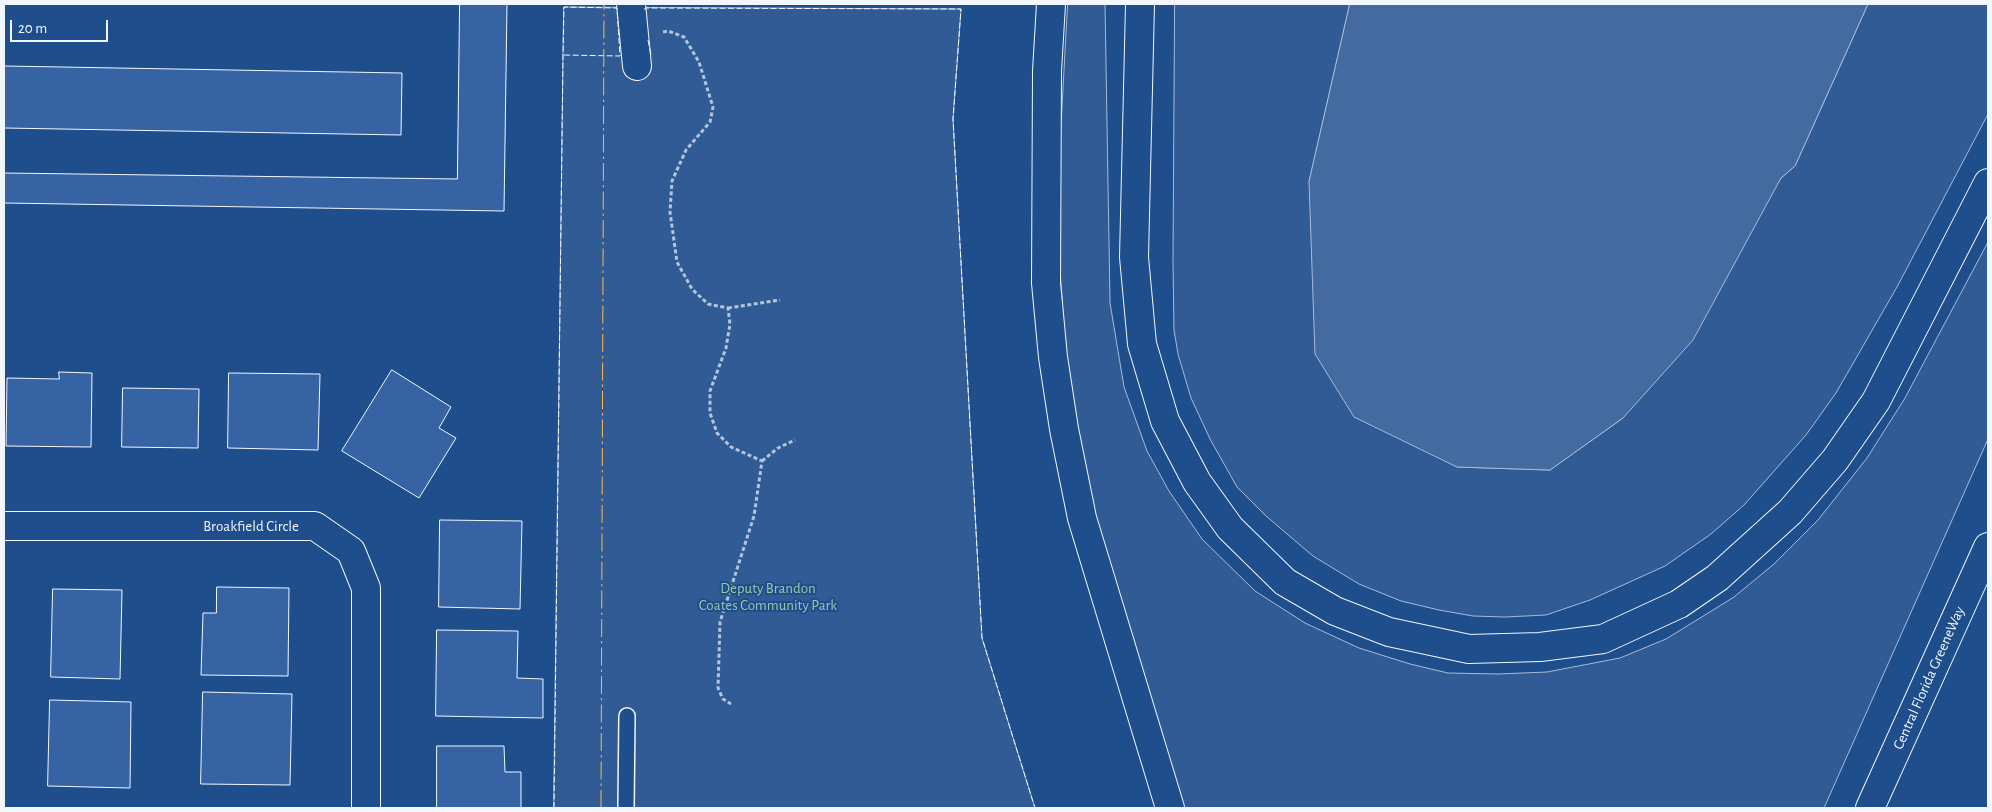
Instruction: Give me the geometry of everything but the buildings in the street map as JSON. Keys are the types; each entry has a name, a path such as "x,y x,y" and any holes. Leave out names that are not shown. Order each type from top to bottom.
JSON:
{"main road":[{"path":"631,4 637,66"},
{"path":"1051,4 1047,70 1046,283 1053,357 1064,429 1082,518 1170,808"},
{"path":"1140,4 1134,256 1142,344 1165,420 1197,482 1230,528 1285,582 1335,611 1389,632 1469,649 1540,647 1603,639 1679,604 1717,578 1790,512 1835,460 1871,408 1988,183"},
{"name":"Broakfield Circle","path":"4,526 315,526 351,551 366,588 366,808"},
{"name":"Central Florida GreeneWay","path":"1870,808 1988,547"}],"lane":[{"path":"626,808 627,716"}],"path":[{"path":"634,34 668,31 684,37 699,62 713,107 710,122 686,150 672,181 670,212 677,262 692,289 708,304 728,308 780,300"},
{"path":"728,308 730,324 727,340 710,391 710,413 717,433 731,447 762,461"},
{"path":"731,704 722,699 718,688 720,622 754,516 762,461 778,448 795,440"}],"shaded area":[{"path":"1068,4 1105,4 1110,303 1124,387 1147,451 1169,491 1202,539 1255,591 1305,623 1359,648 1410,664 1448,673 1498,674 1547,672 1620,658 1666,639 1734,597 1774,564 1818,520 1867,458 1905,398 1988,242 1988,439 1824,808 1182,808 1105,551 1079,448 1066,357 1059,254 1060,144"},
{"path":"1175,4 1350,4 1309,182 1457,467 1550,470 1623,418 1781,178 1795,166 1868,4 1988,4 1988,114 1897,287 1836,393 1806,435 1744,505 1711,534 1665,566 1590,600 1546,615 1473,616 1401,601 1359,584 1313,556 1266,516 1237,487 1210,439 1191,398 1178,354 1174,330"},
{"path":"1350,4 1868,4 1795,166 1781,178 1693,340 1623,418 1550,470 1457,467 1354,417 1315,354 1309,182"},
{"name":"Deputy Brandon Coates Community Park","path":"564,7 961,9 953,119 982,638 1035,808 554,808"}],"fence":[{"path":"554,808 563,55 564,7 617,8 620,56 563,55"},
{"path":"645,10 645,8 961,9 953,119 982,638 1035,808"},
{"path":"648,40 651,55"}],"power":[{"path":"601,808 604,4"}]}
